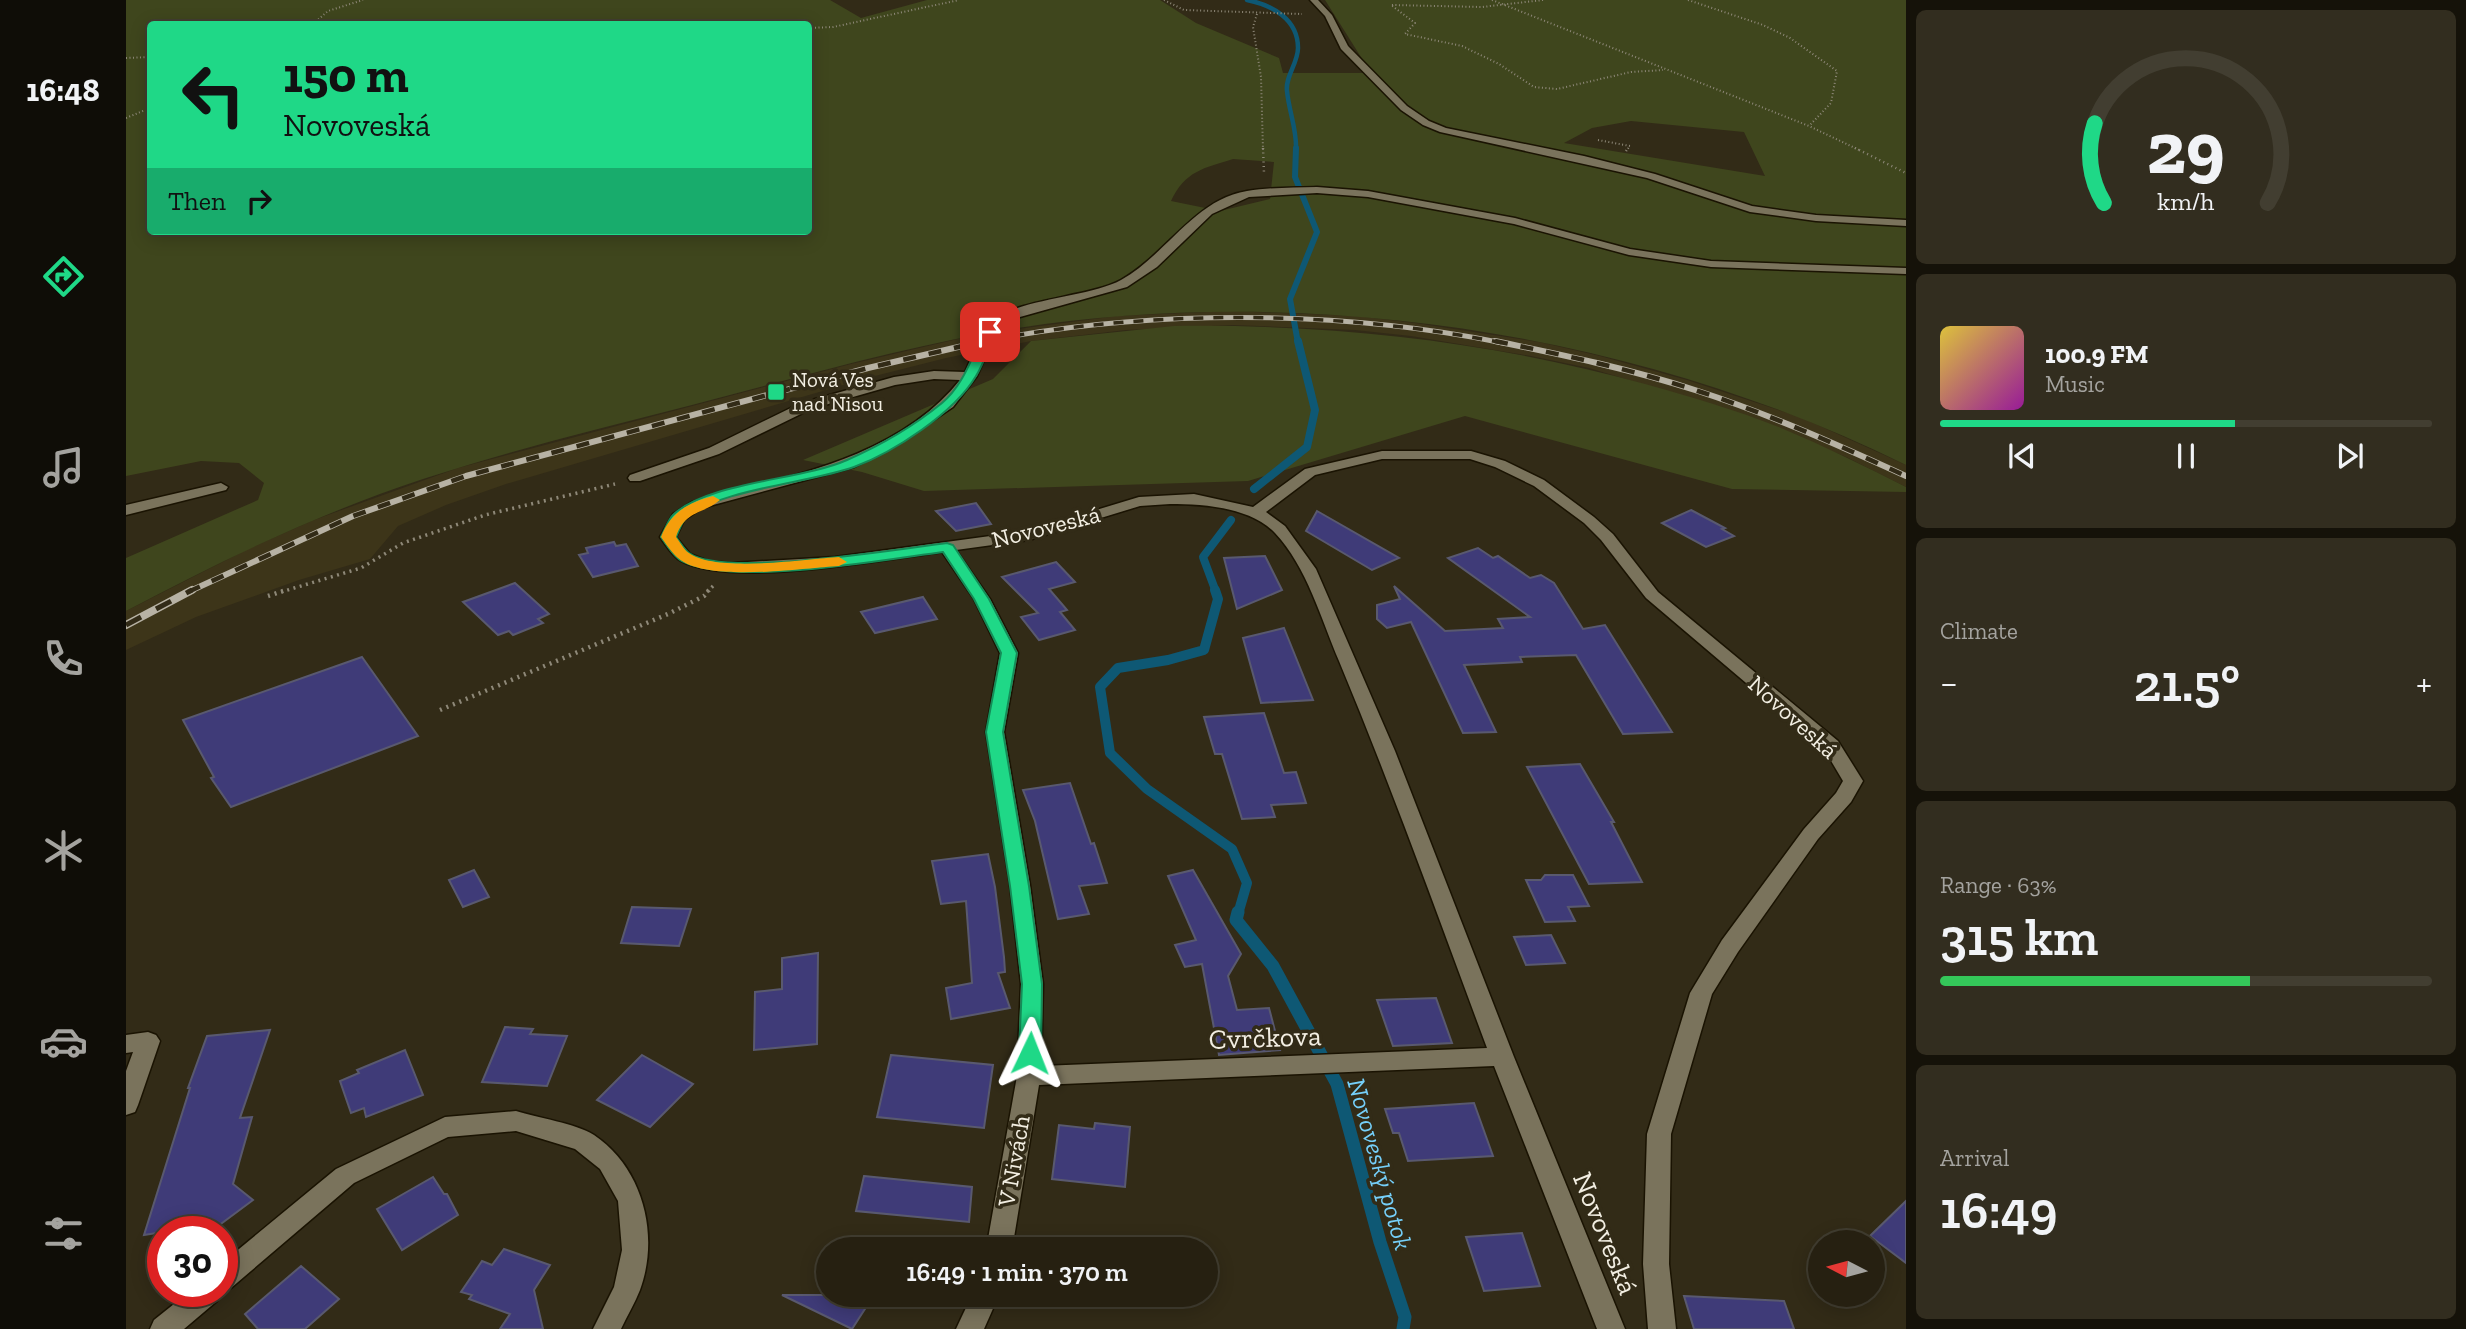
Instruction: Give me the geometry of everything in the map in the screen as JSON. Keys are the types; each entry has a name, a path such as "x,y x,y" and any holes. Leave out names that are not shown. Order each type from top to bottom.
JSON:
{"street":[{"path":"1314,0 1328,15 1344,47 1404,108 1426,123 1443,130 1584,159 1651,176 1751,209 1816,218 1906,223"},
{"path":"1266,191 1317,190 1368,194 1467,211 1668,259 1765,268 1906,271"},
{"name":"Novoveská","path":"1266,191 1221,204 1208,212 1153,265 1123,284 1016,314 995,326 970,376 948,404 890,443 849,464 733,493 697,505 678,517 668,537 684,556 705,565 731,568 835,562 1029,535 1139,502 1194,499 1256,512 1280,529 1308,569 1386,751 1502,1057 1611,1329"},
{"path":"635,478 714,451 806,407 914,377 970,376"},
{"name":"Novoveská","path":"1256,512 1310,472 1382,455 1471,455 1500,464 1539,483 1607,537 1652,595 1831,745 1853,781 1844,797 1811,834 1770,890 1701,993 1659,1134 1657,1264 1662,1329"},
{"path":"126,510 221,487"},
{"name":"V Nivách","path":"947,548 982,599 1009,653 995,732 1020,886 1032,984 1029,1076 1001,1237"},
{"path":"126,1044 148,1041 126,1105"},
{"name":"Cvrčkova","path":"1029,1076 1502,1057"},
{"path":"238,1266 345,1176 445,1127 516,1121 583,1141 609,1162 631,1200 635,1250 627,1288 607,1329"},
{"path":"164,1329 190,1307"},
{"path":"970,1329 980,1307"}],"path":[{"path":"316,21 328,11 363,0"},
{"path":"812,28 833,27 959,0"},
{"path":"1164,0 1184,10 1328,15"},
{"path":"1492,0 1809,126 1906,173"},
{"path":"1543,0 1508,6 1391,5 1415,23 1405,34 1462,46 1500,64 1534,87 1557,89 1631,72 1663,70"},
{"path":"1688,0 1763,25 1790,38 1837,71 1831,103 1809,126"},
{"path":"1257,14 1253,27 1261,77 1266,191"},
{"path":"126,58 147,57"},
{"path":"126,118 147,109"},
{"path":"268,596 361,568 403,543 485,515 635,478"},
{"path":"440,710 668,614 704,596 731,568"}],"shaded area":[{"path":"1229,311 1356,316 1415,323 1539,342 1600,356 1687,380 1800,417 1906,465 1906,487 1846,457 1738,413 1589,368 1531,356 1411,336 1355,330 1233,325 1126,330 1031,341 946,358 867,378 506,484 446,505 398,526 370,559 299,580 196,617 126,650 126,611 248,549 314,520 458,468 851,364 979,334 1117,316"}],"green space":[{"path":"126,0 830,0 861,18 927,0 1160,0 1196,23 1279,58 1283,73 1371,73 1325,0 1906,0 1906,465 1803,419 1696,382 1585,352 1472,330 1358,317 1244,312 1130,316 1018,328 936,343 490,458 385,492 309,522 126,611 126,558 258,500 264,483 239,463 201,461 126,476","holes":["1631,121 1744,132 1765,176 1564,143 1592,128","1233,159 1274,162 1270,199 1220,211 1171,201 1176,191 1196,172"]},
{"path":"1174,326 1293,328 1411,338 1470,346 1587,369 1697,399 1764,421 1875,471 1906,487 1906,492 1732,489 1465,416 1248,481 924,491 862,472 803,460 993,379 1031,341"}],"building":[{"path":"976,503 991,524 956,531 936,511"},
{"path":"1691,510 1725,528 1722,529 1734,536 1706,547 1662,523"},
{"path":"1317,511 1399,558 1372,570 1306,531"},
{"path":"614,542 616,546 626,544 638,566 593,577 579,555 588,553 586,548"},
{"path":"1478,548 1493,558 1498,556 1530,578 1541,575 1554,583 1583,629 1605,625 1672,732 1623,734 1576,655 1520,657 1522,662 1464,665 1496,732 1463,733 1411,622 1387,628 1377,619 1377,605 1400,599 1394,586 1445,631 1503,628 1498,619 1530,617 1448,558"},
{"path":"1265,556 1282,590 1237,609 1224,558"},
{"path":"1056,562 1075,582 1049,589 1067,610 1060,612 1075,630 1039,640 1021,617 1038,613 1002,577"},
{"path":"515,583 549,614 538,619 543,623 513,635 509,631 498,635 463,602"},
{"path":"923,597 937,619 875,633 861,612"},
{"path":"1284,628 1313,700 1261,703 1243,638"},
{"path":"362,657 418,736 231,807 211,778 214,777 183,720"},
{"path":"1264,713 1284,773 1296,772 1306,803 1271,805 1275,817 1242,819 1222,754 1215,754 1204,717"},
{"path":"1580,764 1614,822 1611,822 1642,882 1589,884 1527,767"},
{"path":"1070,783 1107,883 1079,886 1089,914 1058,919 1035,821 1023,790"},
{"path":"988,854 1004,957 1005,972 998,973 1010,1008 951,1019 946,988 972,983 966,901 941,904 932,861"},
{"path":"474,870 489,897 463,907 449,880"},
{"path":"1193,870 1241,954 1228,976 1237,1010 1269,1008 1280,1050 1219,1055 1202,964 1185,967 1175,945 1196,940 1168,876"},
{"path":"1545,875 1573,875 1589,906 1568,907 1575,921 1545,922 1526,880 1541,880"},
{"path":"632,907 691,909 679,946 621,943"},
{"path":"1551,935 1565,963 1526,965 1514,937"},
{"path":"818,953 817,1044 754,1050 755,992 782,989 782,958"},
{"path":"1436,998 1452,1043 1393,1046 1377,1000"},
{"path":"505,1027 533,1029 530,1034 567,1036 547,1086 482,1082"},
{"path":"270,1030 240,1118 252,1117 233,1184 253,1200 232,1216 150,1216 188,1088 207,1036"},
{"path":"405,1050 423,1095 366,1117 364,1108 351,1113 340,1081 359,1073 357,1070"},
{"path":"642,1055 693,1084 650,1127 597,1100"},
{"path":"891,1055 993,1065 984,1128 877,1117"},
{"path":"1474,1103 1493,1156 1408,1161 1399,1133 1393,1133 1385,1109"},
{"path":"1095,1123 1130,1127 1125,1187 1052,1179 1059,1125 1094,1129"},
{"path":"864,1176 972,1187 969,1222 856,1211"},
{"path":"433,1177 444,1194 447,1194 458,1215 402,1250 377,1209"},
{"path":"1906,1201 1906,1263 1885,1247 1885,1230 1876,1230"},
{"path":"1522,1233 1540,1286 1484,1291 1466,1237"},
{"path":"504,1249 550,1265 534,1290 543,1329 500,1329 510,1314 469,1299 472,1295 461,1292 482,1261 492,1265"},
{"path":"301,1266 339,1299 305,1329 258,1329 245,1314"},
{"path":"782,1295 816,1295 816,1307 866,1307 852,1329"},
{"path":"1684,1296 1784,1301 1794,1329 1694,1329"}],"waterway":[{"name":"Novoveský potok","path":"1247,0 1282,15 1294,29 1297,38 1297,54 1287,86 1296,149"},
{"name":"Novoveský potok","path":"1296,149 1295,177 1317,232 1290,299 1298,343"},
{"name":"Novoveský potok","path":"1254,489 1307,447 1315,410 1298,341"},
{"name":"Novoveský potok","path":"1216,592 1203,557 1231,520"},
{"name":"Novoveský potok","path":"1215,590 1218,599 1204,650 1168,660 1118,668 1100,687 1110,753 1147,789 1232,849 1247,883 1238,914"},
{"name":"Novoveský potok","path":"1238,912 1236,920 1273,966 1337,1084 1380,1242 1405,1317 1403,1329"}],"railway":[{"path":"977,343 1105,324 1239,318 1373,324 1503,343"},
{"path":"977,343 984,341"},
{"path":"1495,341 1622,369 1698,391 1777,420 1906,476"},
{"path":"190,591 353,516 466,476 868,368 977,343"},
{"path":"126,625 190,591"}],"slow traffic":[{"path":"713,500 697,505 678,517 671,529 668,537 684,556 705,565 731,568 839,562"}],"place":[{"name":"Nová Ves nad Nisou","path":"776,392"}],"route":[{"path":"990,332 970,376 948,404 890,443 849,464 733,493 697,505 678,517 668,537 684,556 705,565 731,568 835,562 947,548 982,599 1009,653 995,732 1020,886 1032,984 1030,1053"}]}
